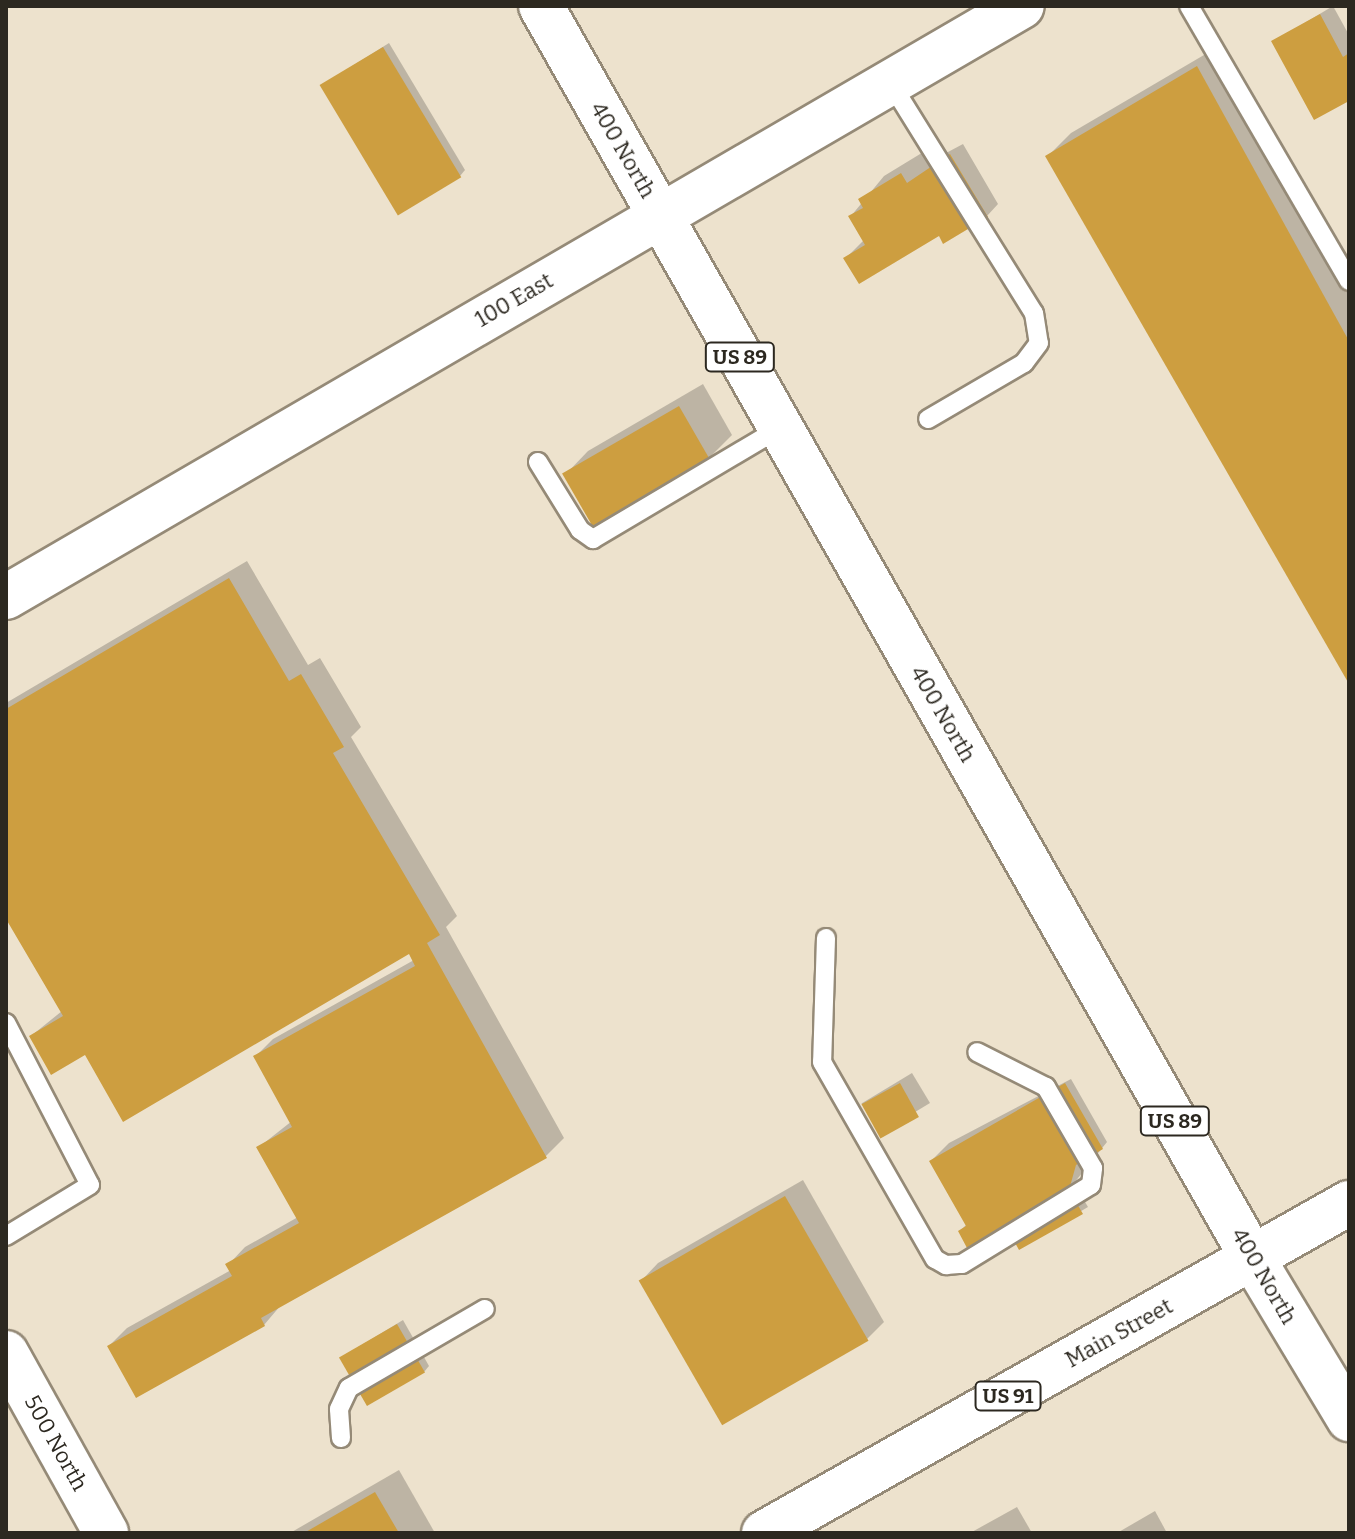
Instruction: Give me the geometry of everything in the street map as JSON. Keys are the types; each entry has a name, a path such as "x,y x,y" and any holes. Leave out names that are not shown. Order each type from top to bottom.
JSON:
{"main road":[{"name":"400 North","path":"541,6 1253,1259 1349,1419"},
{"name":"100 East","path":"6,597 1022,6"},
{"name":"Main Street","path":"764,1533 1349,1203"},
{"name":"500 North","path":"6,1353 106,1533"}],"lane":[{"path":"1189,6 1349,281"},
{"path":"890,82 1034,313 1039,343 1024,363 928,419"},
{"path":"538,462 580,530 593,539 780,428"},
{"path":"826,938 822,1062 935,1259 946,1265 962,1264 1091,1185 1093,1168 1046,1087 977,1052"},
{"path":"6,1023 90,1185 6,1236"},
{"path":"341,1438 339,1409 349,1388 485,1309"}],"building":[{"path":"1320,14 1343,57 1349,53 1349,101 1314,120 1271,41"},
{"path":"383,47 461,177 398,215 320,85"},
{"path":"1197,66 1349,341 1349,684 1045,156"},
{"path":"950,154 988,217 943,244 939,236 859,284 843,258 865,245 848,216 863,208 858,199 901,173 907,183"},
{"path":"679,406 710,460 593,527 562,473"},
{"path":"229,578 289,681 301,674 344,747 333,753 440,935 427,943 547,1158 261,1318 265,1326 136,1398 107,1346 232,1276 225,1264 299,1223 256,1147 292,1127 253,1056 415,966 409,954 123,1122 85,1055 51,1075 29,1036 63,1016 6,919 6,709"},
{"path":"900,1083 919,1117 880,1138 862,1104"},
{"path":"1065,1083 1103,1149 1076,1165 1069,1190 1083,1214 1019,1250 1006,1226 967,1248 958,1231 966,1226 929,1161"},
{"path":"785,1196 868,1341 722,1425 639,1280"},
{"path":"397,1324 425,1372 367,1406 339,1358"},
{"path":"375,1492 399,1533 304,1533"}]}
